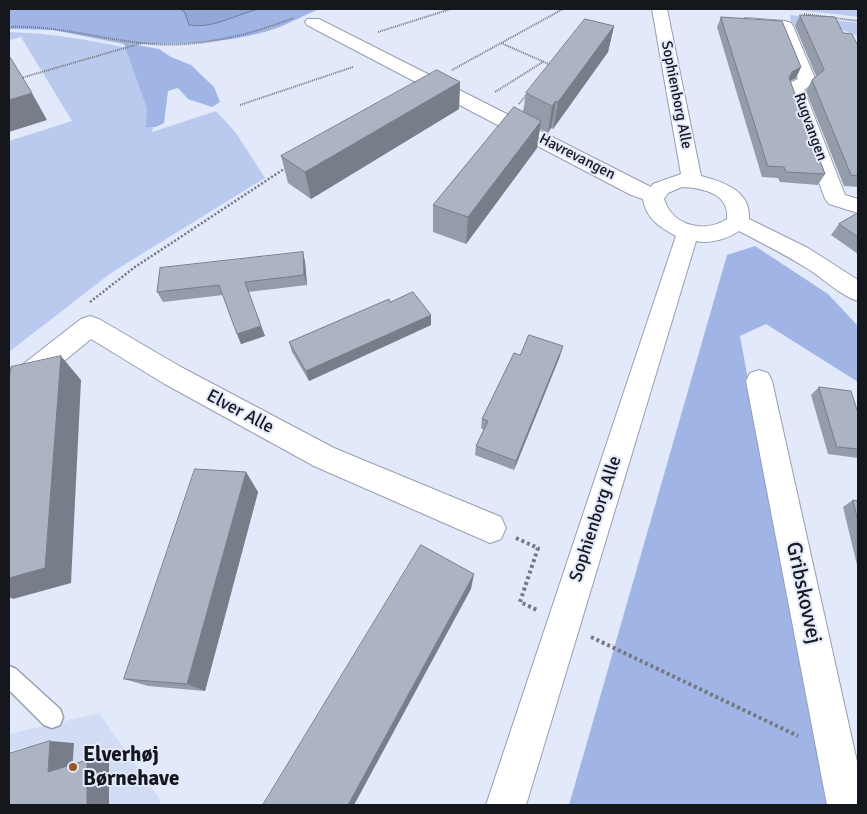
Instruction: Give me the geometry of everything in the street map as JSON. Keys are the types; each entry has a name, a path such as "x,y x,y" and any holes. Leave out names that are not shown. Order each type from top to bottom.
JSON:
{"street":[{"name":"Sophienborg Alle","path":"659,9 692,180"},
{"name":"Havrevangen","path":"313,22 638,190 654,195"},
{"name":"Rugvangen","path":"740,22 785,26 807,81 794,88 836,199 858,206"},
{"path":"692,180 720,188 738,204 740,214 738,222 732,228 724,233 700,235 669,224 656,212 654,195 660,188 668,183 692,180"},
{"path":"738,222 793,249 840,277 858,292"},
{"name":"Sophienborg Alle","path":"506,805 688,232"},
{"name":"Elver Alle","path":"9,390 90,326 172,375 324,457 501,533"},
{"name":"Gribskovvej","path":"758,381 846,747 847,805"}],"lane":[{"path":"10,678 52,717"}],"path":[{"path":"350,41 451,9"},
{"path":"431,82 563,9"},
{"path":"9,27 52,27 142,43 190,42 232,37 269,29 293,18"},
{"path":"18,79 142,43"},
{"path":"501,43 551,65"},
{"path":"240,105 382,57"},
{"path":"474,104 543,62"},
{"path":"88,303 135,267 291,164"},
{"path":"501,533 538,548 520,602 800,737 846,747"}],"shaded area":[{"path":"9,9 319,9 274,29 239,38 186,43 132,44 159,49 171,57 191,65 214,87 220,102 212,107 188,99 178,88 168,91 164,123 156,127 146,127 147,108 124,44 53,30 9,29"},
{"path":"181,9 260,9 216,23 198,26 189,25 185,13"},
{"path":"790,9 858,9 858,17 851,16"},
{"path":"790,15 858,23 858,36 842,30 791,25"},
{"path":"9,32 70,38 132,49 157,115 152,132 216,111 236,133 265,178 111,273 9,352 9,141 72,121 21,37 9,40"},
{"path":"755,246 828,294 858,326 858,382 766,324 740,336 827,805 569,805 727,255"},
{"name":"Elverhøj Børnehave","path":"99,713 160,800 159,805 9,805 9,734"}],"building":[{"path":"800,15 835,17 843,33 852,34 858,46 858,176 851,175 812,80 824,70"},
{"path":"721,17 782,21 801,67 792,72 789,78 825,174 786,172 784,167 768,166"},
{"path":"585,19 614,26 558,102 556,101 552,106 526,93"},
{"path":"9,57 32,93 9,100"},
{"path":"437,70 460,82 305,172 281,156"},
{"path":"514,107 541,121 468,217 433,205 512,109"},
{"path":"858,213 858,237 839,224"},
{"path":"303,252 304,275 245,282 261,326 237,334 219,285 157,292 160,268"},
{"path":"413,292 431,315 306,371 289,342 389,299 390,302"},
{"path":"529,335 563,346 516,461 476,446 488,421 482,419 514,353 520,355"},
{"path":"61,356 45,568 9,578 9,380 11,367"},
{"path":"819,387 851,391 858,413 858,449 837,447"},
{"path":"195,469 246,472 187,684 124,679"},
{"path":"853,500 858,501 858,520"},
{"path":"421,545 474,574 348,805 263,805"},
{"path":"50,741 48,772 87,760 87,805 9,805 9,754"}],"place":[{"name":"Elverhøj Børnehave","path":"73,767"}]}
